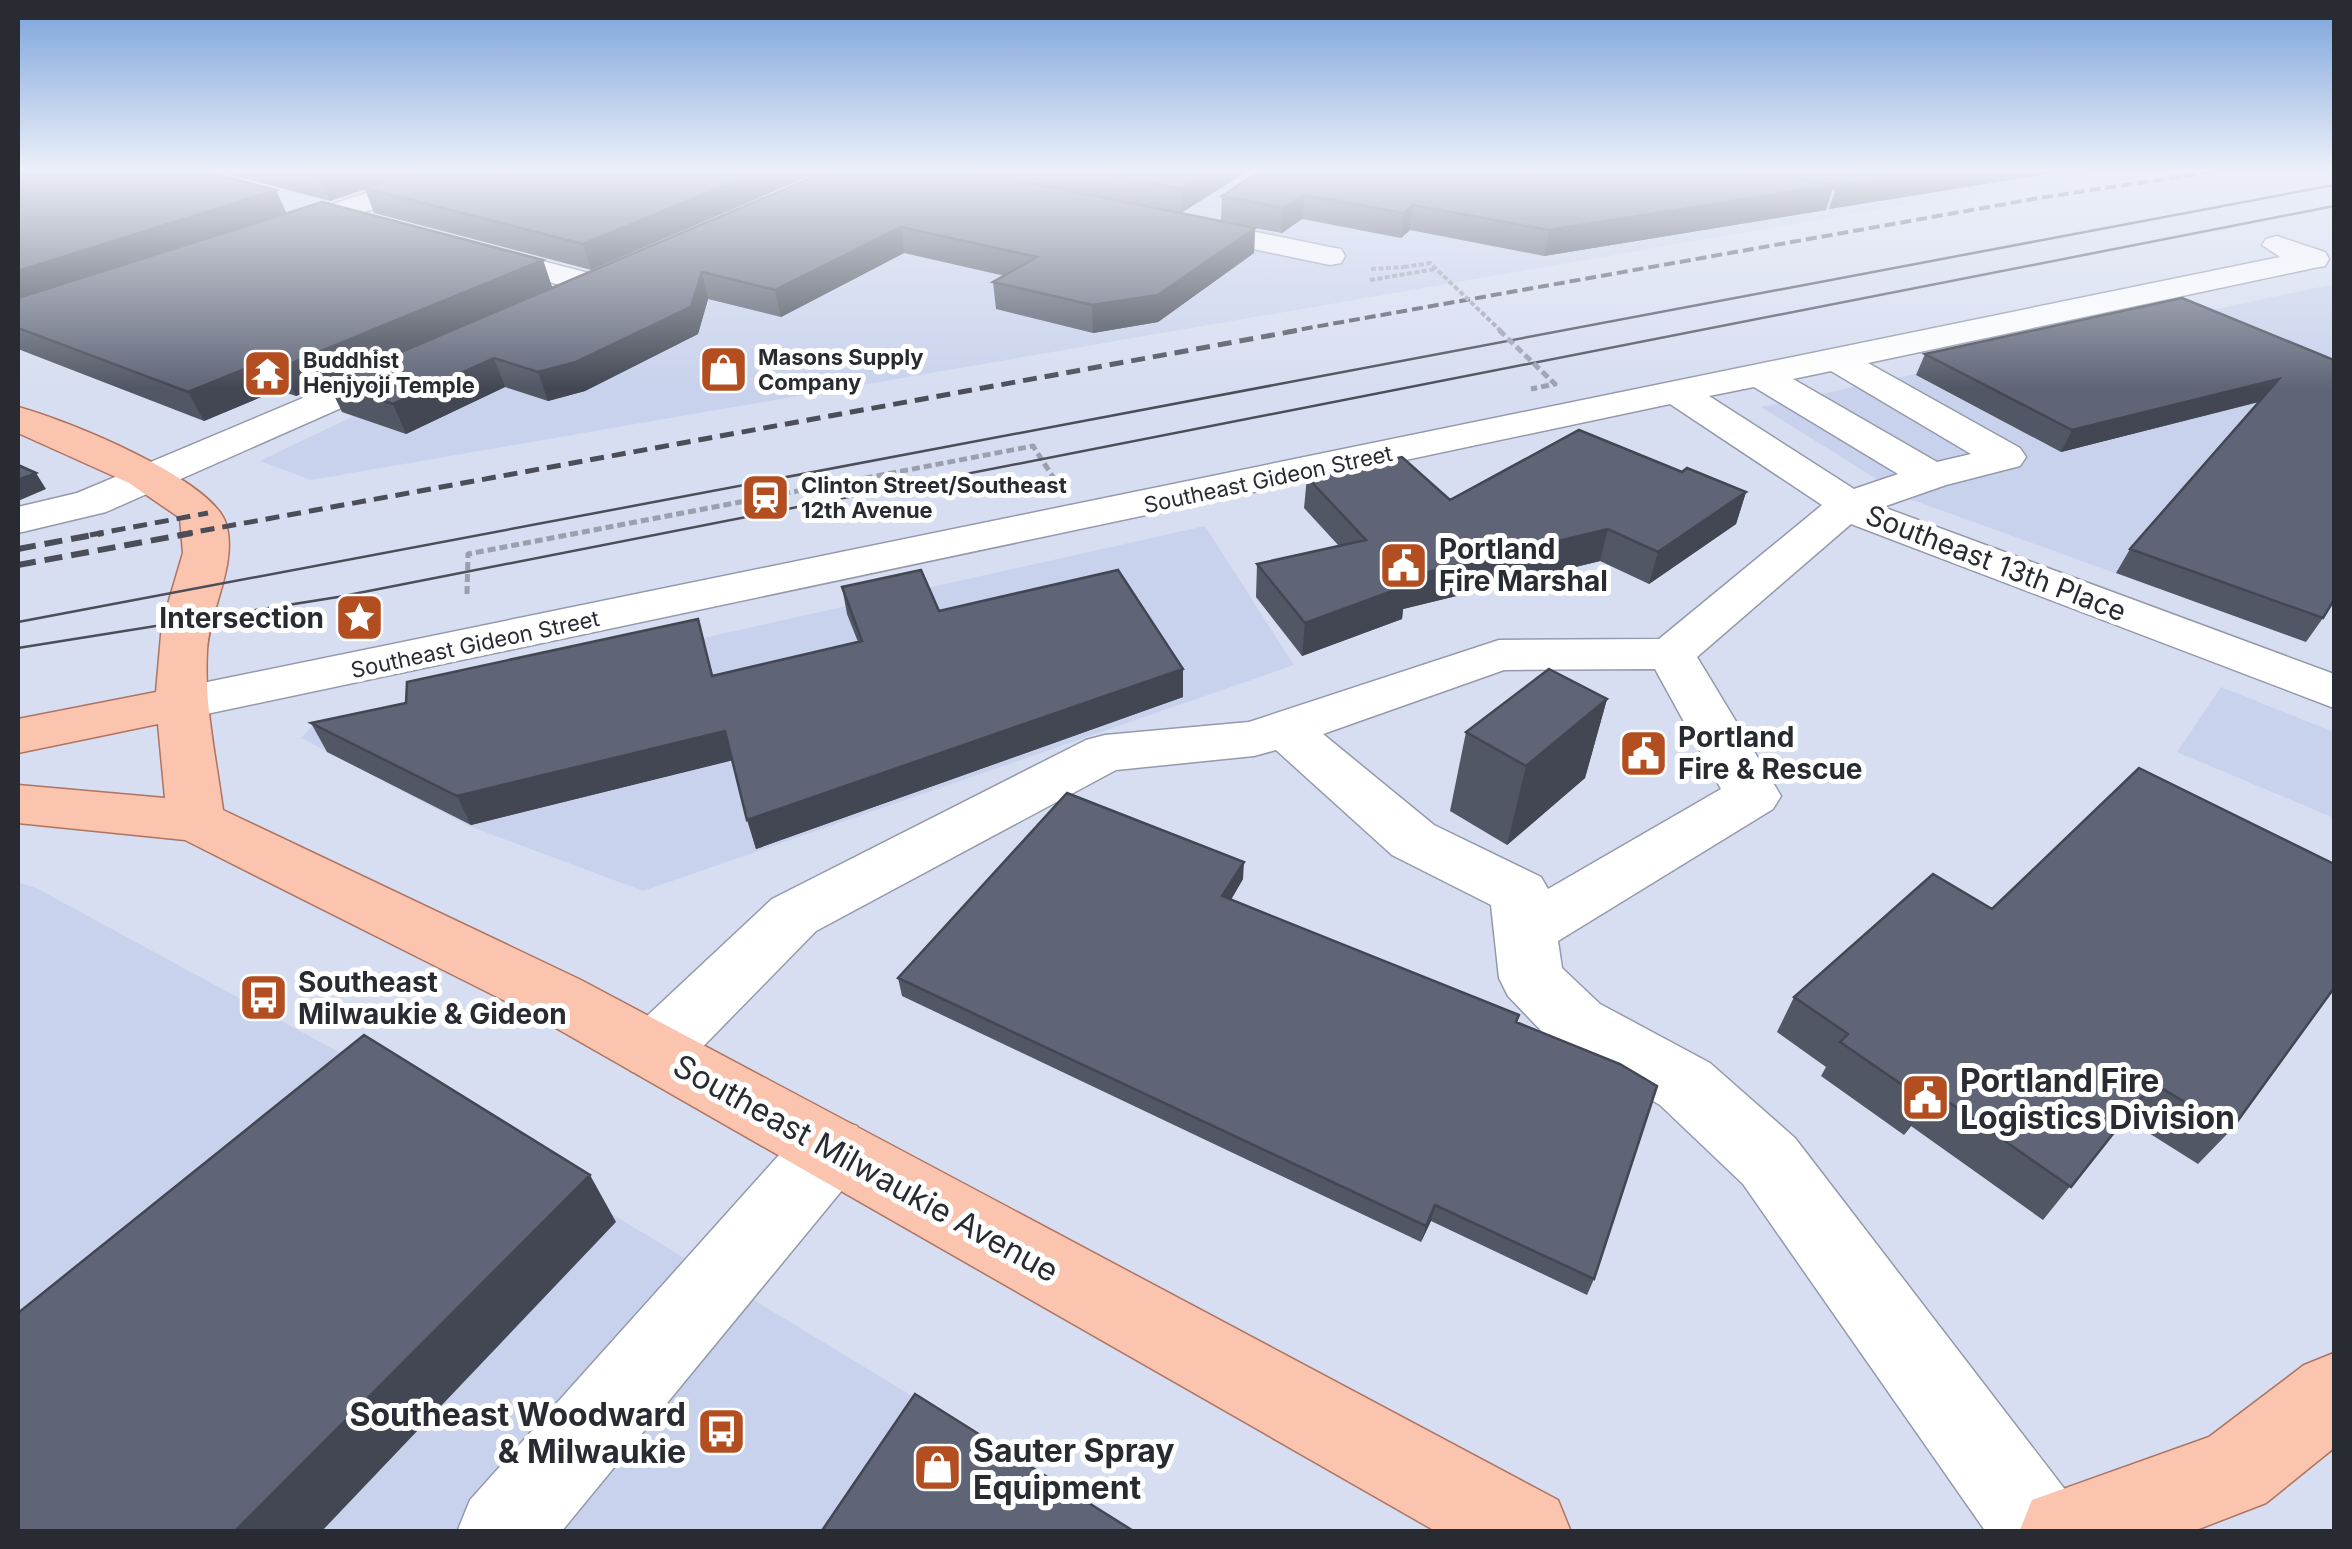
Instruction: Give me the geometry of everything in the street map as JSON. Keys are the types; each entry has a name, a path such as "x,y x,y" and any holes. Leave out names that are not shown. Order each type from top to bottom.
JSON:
{"main road":[{"path":"18,419 148,478 192,504 206,529 179,664 196,821 18,804"},
{"path":"18,736 183,704"},
{"name":"Southeast Milwaukie Avenue","path":"196,821 558,998 1515,1528"},
{"path":"2064,1532 2235,1472 2334,1394"}],"street":[{"path":"1274,244 1330,256"},
{"name":"Southeast Gideon Street","path":"183,704 2314,258 2277,245"},
{"path":"455,247 593,284"},
{"path":"552,302 629,268"},
{"path":"18,520 91,503 439,351"},
{"path":"655,1051 794,915 1105,753 1254,739 1499,656 1670,654 1848,505 1931,476 2006,457 1838,360"},
{"path":"1762,376 1931,476"},
{"name":"Southeast 13th Place","path":"1678,394 1848,505 1901,531 2334,692"},
{"path":"1526,931 1753,796 1670,654"},
{"path":"1284,729 1413,840 1520,892 1531,978 1576,1022 1684,1084 1769,1161 2041,1532"},
{"path":"502,1532 831,1149"}],"path":[{"path":"1404,267 1430,263 1555,384 1531,389"},
{"path":"1368,280 1436,269"},
{"path":"483,591 468,594 468,554 1033,446 1053,478 1068,475"}],"shaded area":[{"path":"709,244 1676,244 311,480 260,461"},
{"path":"2334,284 2334,597 2306,642 1907,498 1761,407"},
{"path":"1205,526 1294,665 643,891 469,826 301,738 313,725"},
{"path":"2221,687 2334,732 2334,818 2177,752"},
{"path":"18,882 38,889 394,1082 1135,1531 18,1531"}],"building":[{"path":"18,244 103,244 18,271"},
{"path":"188,244 483,244 543,260 282,367 264,361 188,392 18,328 18,298"},
{"path":"655,244 866,244 775,290 702,272 691,307 576,362 538,372 494,358 393,404 328,383"},
{"path":"979,244 1231,244 1158,295 1092,305 993,282 1037,257"},
{"path":"2182,298 2334,360 2334,600 2323,618 2130,549 2279,379 2072,430 1925,354"},
{"path":"1579,430 1682,472 1687,468 1746,492 1658,552 1608,529 1403,578 1387,561 1406,586 1305,623 1257,564 1366,540 1307,477 1402,457 1450,500"},
{"path":"18,465 36,473 18,480"},
{"path":"921,570 939,611 1118,570 1183,669 747,820 725,731 457,796 311,723 406,703 407,682 698,619 712,676 862,641 842,587"},
{"path":"1549,669 1607,699 1526,766 1466,732"},
{"path":"2139,768 2334,864 2334,988 2231,1130 2153,1083 2071,1187 1934,1092 1926,1101 1840,1042 1848,1034 1794,997 1933,874 1992,909"},
{"path":"1067,793 1244,862 1222,896 1519,1015 1516,1022 1620,1064 1657,1086 1594,1279 1435,1205 1426,1226 898,978"},
{"path":"364,1035 590,1175 234,1532 18,1532 18,1313"},
{"path":"915,1394 1135,1532 821,1532"}],"tram line":[{"path":"18,622 2020,244"},
{"path":"18,648 338,597 2139,244"}],"railway":[{"path":"1286,332 1779,244"},
{"path":"179,535 1300,330"},
{"path":"90,535 208,513"},
{"path":"18,549 103,533"},
{"path":"18,565 192,533"}],"place":[{"name":"Masons Supply Company","path":"723,370"},
{"name":"Buddhist Henjyoji Temple","path":"268,373"},
{"name":"Clinton Street/Southeast 12th Avenue","path":"766,498"},
{"name":"Portland Fire Marshal","path":"1404,565"},
{"name":"Intersection","path":"359,618"},
{"name":"Portland Fire & Rescue","path":"1643,753"},
{"name":"Southeast Milwaukie & Gideon","path":"263,998"},
{"name":"Portland Fire Logistics Division","path":"1925,1098"},
{"name":"Southeast Woodward & Milwaukie","path":"721,1432"},
{"name":"Sauter Spray Equipment","path":"938,1468"}]}
